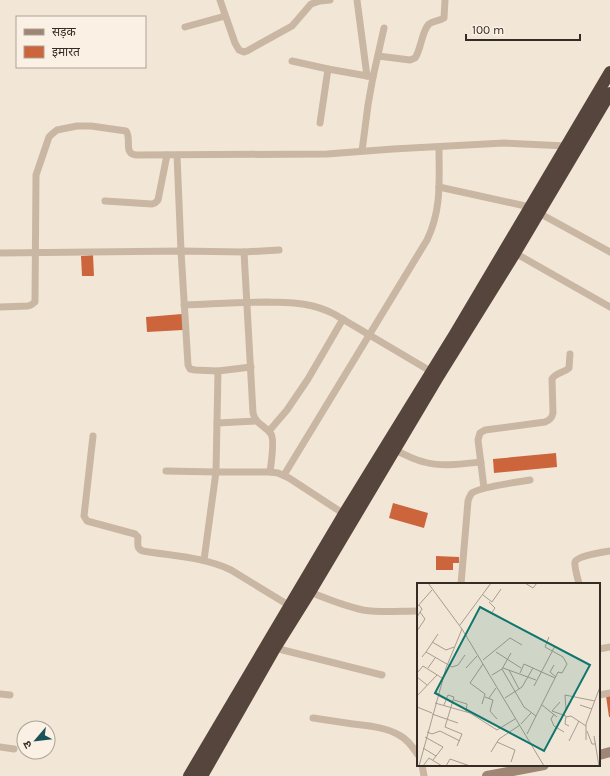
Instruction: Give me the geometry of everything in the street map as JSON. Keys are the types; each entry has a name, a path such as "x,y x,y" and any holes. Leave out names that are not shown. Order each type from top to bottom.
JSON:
{"highway":[{"path":"202,776 275,648 442,370 515,253 534,210 566,146 610,72"},
{"path":"189,776 344,514 534,210 610,93"}],"street":[{"path":"220,0 235,43 239,50 244,52 292,26 312,4 330,0"},
{"path":"357,0 370,76 362,151"},
{"path":"378,56 410,60 415,58 419,52 427,26 444,18 445,0"},
{"path":"185,27 225,16"},
{"path":"370,76 378,56 384,28"},
{"path":"292,61 370,76"},
{"path":"320,123 328,69"},
{"path":"0,307 28,306 35,302 36,175 49,137 54,132 63,128 85,126 123,130 128,133 129,150 131,154 136,155 327,154 504,143 566,146"},
{"path":"284,475 433,229 437,215 439,197 439,147"},
{"path":"105,201 155,203 158,200 167,155"},
{"path":"177,155 188,365 190,369 218,371 251,366"},
{"path":"439,187 534,210 610,252"},
{"path":"0,253 181,251 244,252 279,250"},
{"path":"244,252 253,413 256,421 269,432 273,440 270,472"},
{"path":"515,253 610,307"},
{"path":"184,305 247,302 295,303 323,308 432,372"},
{"path":"269,432 287,410 308,379 343,319"},
{"path":"484,488 478,436 485,430 545,422 551,418 553,413 552,379 554,376 569,368 570,354"},
{"path":"204,560 216,472 218,371"},
{"path":"217,423 256,421"},
{"path":"93,436 84,516 87,521 135,534 138,537 138,548 142,551 204,560 223,566 290,606"},
{"path":"395,450 423,462 433,464 481,462"},
{"path":"166,471 270,472 284,475 344,514"},
{"path":"461,583 468,501 472,492 484,488 530,480"},
{"path":"580,583 575,566 576,560 610,550"},
{"path":"310,592 363,610 417,611"},
{"path":"600,649 610,647"},
{"path":"275,648 382,675"},
{"path":"600,695 610,693"},
{"path":"0,694 10,696"},
{"path":"313,718 387,730 407,740 417,753"},
{"path":"0,747 14,749"},
{"path":"600,755 610,752"},
{"path":"422,766 424,776"},
{"path":"487,776 507,774 540,766"}],"building":[{"path":"93,255 94,276 82,276 81,256"},
{"path":"182,314 183,330 147,332 146,317"},
{"path":"556,453 557,467 494,473 493,459"},
{"path":"393,503 428,513 424,528 389,518"},
{"path":"436,556 459,557 459,563 453,563 453,570 436,570"},
{"path":"610,695 610,717 609,717 606,696"}]}
